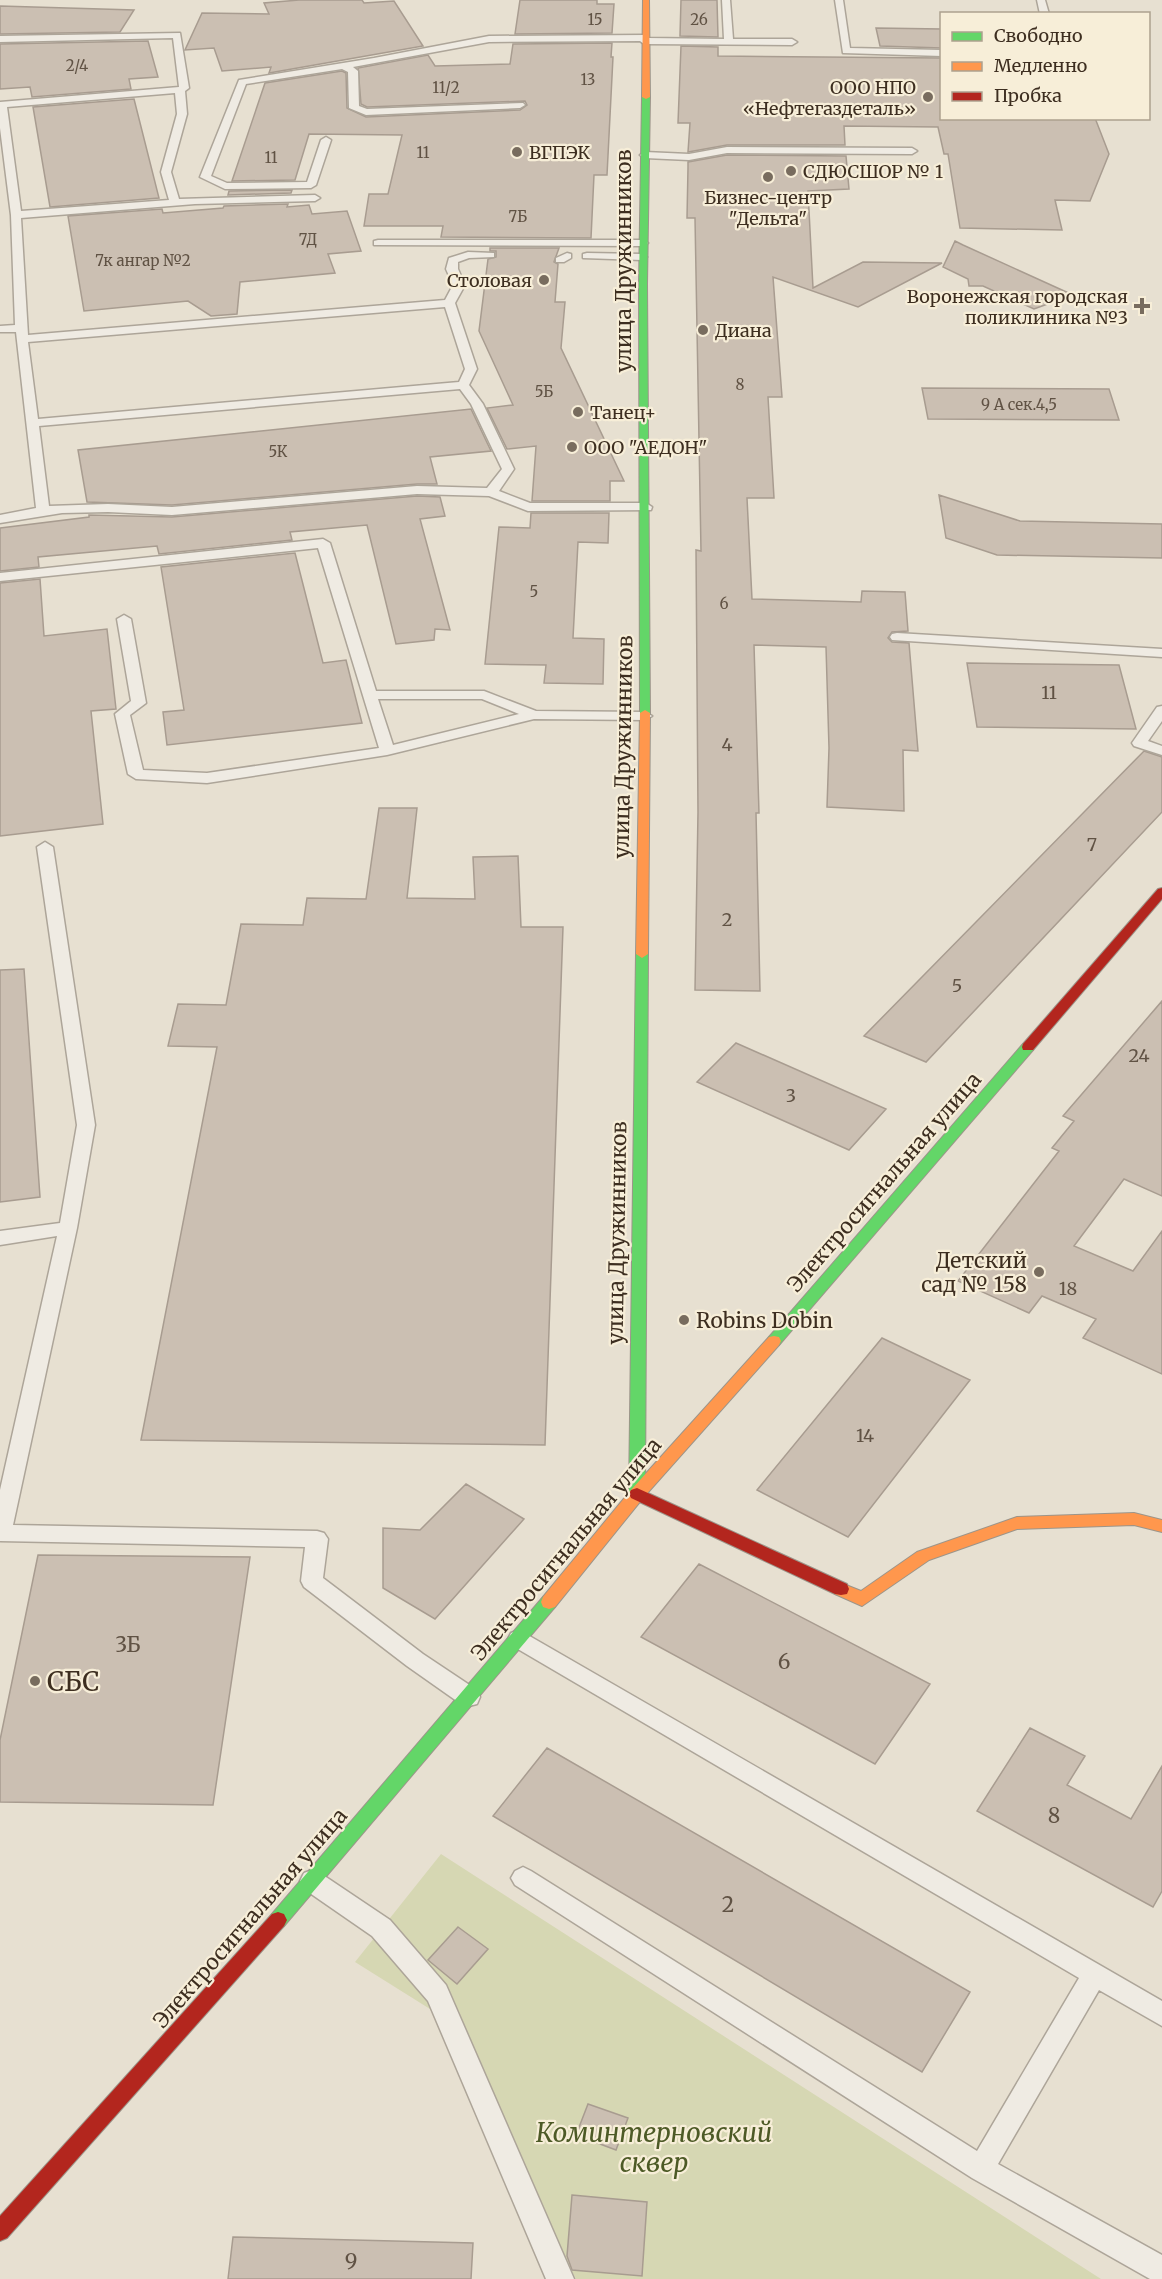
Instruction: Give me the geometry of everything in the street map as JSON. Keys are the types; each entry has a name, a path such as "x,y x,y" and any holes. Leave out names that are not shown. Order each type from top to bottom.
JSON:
{"street":[{"name":"улица Дружинников","path":"637,1494 645,716 646,507 643,250 646,0"},
{"name":"Электросигнальная улица","path":"0,2231 312,1881 519,1639 637,1494 753,1366 1162,892"},
{"path":"637,1494 862,1599 923,1556 1017,1523 1134,1519 1162,1526"}],"lane":[{"path":"726,0 729,41"},
{"path":"839,0 846,51 940,52"},
{"path":"0,39 177,35 184,88 1,105 6,174 16,215 22,333 43,512"},
{"path":"326,140 311,185 225,186 206,177 242,82 489,39 792,42"},
{"path":"343,66 353,71 354,108 366,112 520,105"},
{"path":"175,203 166,172 182,114 180,90"},
{"path":"645,155 689,157 727,150 912,151"},
{"path":"16,215 175,203 315,198"},
{"path":"378,243 643,250"},
{"path":"549,256 564,258 643,250"},
{"path":"463,385 471,369 449,303 459,285 452,269 453,260 468,255 502,255"},
{"path":"0,329 22,333 449,303"},
{"path":"32,423 463,385"},
{"path":"463,385 477,404 508,469 491,492"},
{"path":"0,519 43,512 134,508 172,511 417,490 491,492 528,507 646,507"},
{"path":"0,577 322,543 387,751"},
{"path":"124,619 139,703 122,714 136,774 207,778 387,751 534,715 645,716"},
{"path":"897,637 1162,653"},
{"path":"370,695 484,695 534,715"},
{"path":"1162,710 1139,743 1162,751"},
{"path":"45,847 86,1125 68,1228 1,1533 317,1539 312,1581 415,1660 469,1697"},
{"path":"0,1238 68,1228"},
{"path":"519,1639 1162,2014"},
{"path":"523,1878 981,2169 1162,2270"},
{"path":"312,1881 381,1928 437,1993 560,2279"},
{"path":"981,2169 1094,1975"}],"green space":[{"name":"Коминтерновский сквер","path":"441,1854 1101,2279 576,2279 430,2009 355,1962"}],"building":[{"path":"299,0 362,0 364,3 394,1 423,46 269,73 271,67 222,71 214,48 185,50 202,13 269,14 264,3"},
{"path":"520,0 597,0 597,4 614,4 612,33 515,34"},
{"path":"681,0 717,0 718,37 680,36"},
{"path":"0,6 134,10 120,32 0,34"},
{"path":"876,28 940,29 940,48 880,46"},
{"path":"148,41 158,77 129,79 131,89 32,97 30,87 0,89 0,44"},
{"path":"612,43 607,175 594,175 591,238 441,237 443,226 364,226 369,194 388,194 402,135 309,134 295,180 232,181 265,83 342,71 346,73 347,108 366,117 520,110 527,105 525,101 367,107 361,104 358,68 428,55 435,66 510,64 513,44"},
{"path":"681,46 718,47 718,56 940,58 940,120 1096,120 1109,154 1090,201 1055,200 1062,230 960,228 948,154 944,154 938,127 844,126 845,145 727,145 688,152 690,123 678,123"},
{"path":"134,99 159,198 50,207 33,107"},
{"path":"727,155 846,156 849,189 808,191 813,288 863,262 942,263 858,307 773,277 782,397 768,397 774,498 747,498 752,599 861,602 862,591 905,592 908,631 892,632 888,638 892,642 909,643 918,751 903,750 904,811 827,807 829,748 826,647 754,645 759,813 756,813 760,991 695,990 698,812 696,550 701,551 695,218 687,218 688,162"},
{"path":"292,190 291,193 228,195 229,191"},
{"path":"288,204 287,207 309,205 312,214 347,211 361,251 328,254 335,273 240,282 237,314 211,316 188,301 84,311 68,216 162,209 163,213 223,208 224,206"},
{"path":"955,241 1073,295 1034,309 983,286 969,286 968,279 943,267"},
{"path":"490,248 559,248 554,262 558,264 555,302 565,302 561,348 624,481 610,481 610,501 532,501 536,446 507,449 487,408 513,405 479,331 488,259 496,257 496,251 490,251"},
{"path":"922,388 1109,389 1119,420 928,419"},
{"path":"471,409 491,451 430,457 437,484 172,505 87,502 78,450"},
{"path":"939,495 1020,521 1162,524 1162,558 997,555 946,538"},
{"path":"417,496 440,497 445,516 420,519 450,630 435,629 434,640 396,644 367,525 290,532 292,540 159,554 157,546 38,557 39,567 0,571 0,528 89,517 89,515 172,517"},
{"path":"531,513 609,513 608,543 578,542 573,638 604,639 603,684 544,683 546,665 485,664 499,527 530,528"},
{"path":"295,553 323,663 346,660 362,723 167,745 163,712 184,710 161,567"},
{"path":"40,579 44,636 107,629 116,709 91,711 103,824 0,836 0,583"},
{"path":"967,663 1119,665 1136,729 977,727"},
{"path":"1144,751 1162,757 1162,812 926,1062 864,1036"},
{"path":"379,808 417,808 407,898 475,899 473,857 518,856 521,927 563,927 545,1445 141,1440 217,1047 168,1046 178,1004 226,1005 241,924 303,925 307,898 366,899"},
{"path":"24,969 40,1197 0,1202 0,970"},
{"path":"1162,1001 1162,1196 1124,1179 1074,1246 1133,1271 1162,1231 1162,1374 1083,1338 1096,1319 1042,1296 1029,1313 958,1281 1059,1151 1052,1148 1074,1121 1063,1116"},
{"path":"736,1043 886,1109 849,1150 697,1082"},
{"path":"882,1338 970,1380 848,1537 757,1490"},
{"path":"466,1484 524,1519 435,1619 383,1588 383,1528 420,1530"},
{"path":"38,1555 250,1557 213,1805 0,1802 0,1740"},
{"path":"699,1564 930,1684 875,1764 641,1637"},
{"path":"1030,1728 1085,1756 1067,1785 1131,1819 1162,1766 1162,1891 1153,1907 977,1811"},
{"path":"547,1748 970,1992 922,2072 493,1816"},
{"path":"458,1927 488,1949 457,1984 428,1960"},
{"path":"588,2104 628,2118 616,2150 576,2135"},
{"path":"572,2195 647,2202 642,2276 572,2270 567,2256"},
{"path":"233,2237 473,2243 471,2279 228,2279"}],"traffic: fast":[{"path":"645,713 643,284 646,97"},
{"path":"637,1494 642,954"},
{"path":"774,1341 1028,1047"},
{"path":"278,1920 549,1602"}],"traffic: slow":[{"path":"646,0 646,97"},
{"path":"642,954 645,713"},
{"path":"549,1602 637,1494 774,1341"},
{"path":"841,1589 862,1599 923,1556 1017,1523 1134,1519 1162,1526"}],"traffic: jam":[{"path":"1028,1047 1162,892"},
{"path":"637,1494 841,1589"},
{"path":"0,2231 278,1920"}],"place":[{"name":"ООО НПО «Нефтегаздеталь»","path":"928,97"},
{"name":"ВГПЭК","path":"517,152"},
{"name":"СДЮСШОР № 1","path":"791,171"},
{"name":"Бизнес-центр \"Дельта\"","path":"768,177"},
{"name":"Столовая","path":"544,280"},
{"name":"Воронежская городская поликлиника №3","path":"1142,306"},
{"name":"Диана","path":"703,330"},
{"name":"Танец+","path":"578,412"},
{"name":"ООО \"АЕДОН\"","path":"572,447"},
{"name":"Детский сад № 158","path":"1039,1272"},
{"name":"Robins Dobin","path":"684,1320"},
{"name":"СБС","path":"35,1681"}]}
